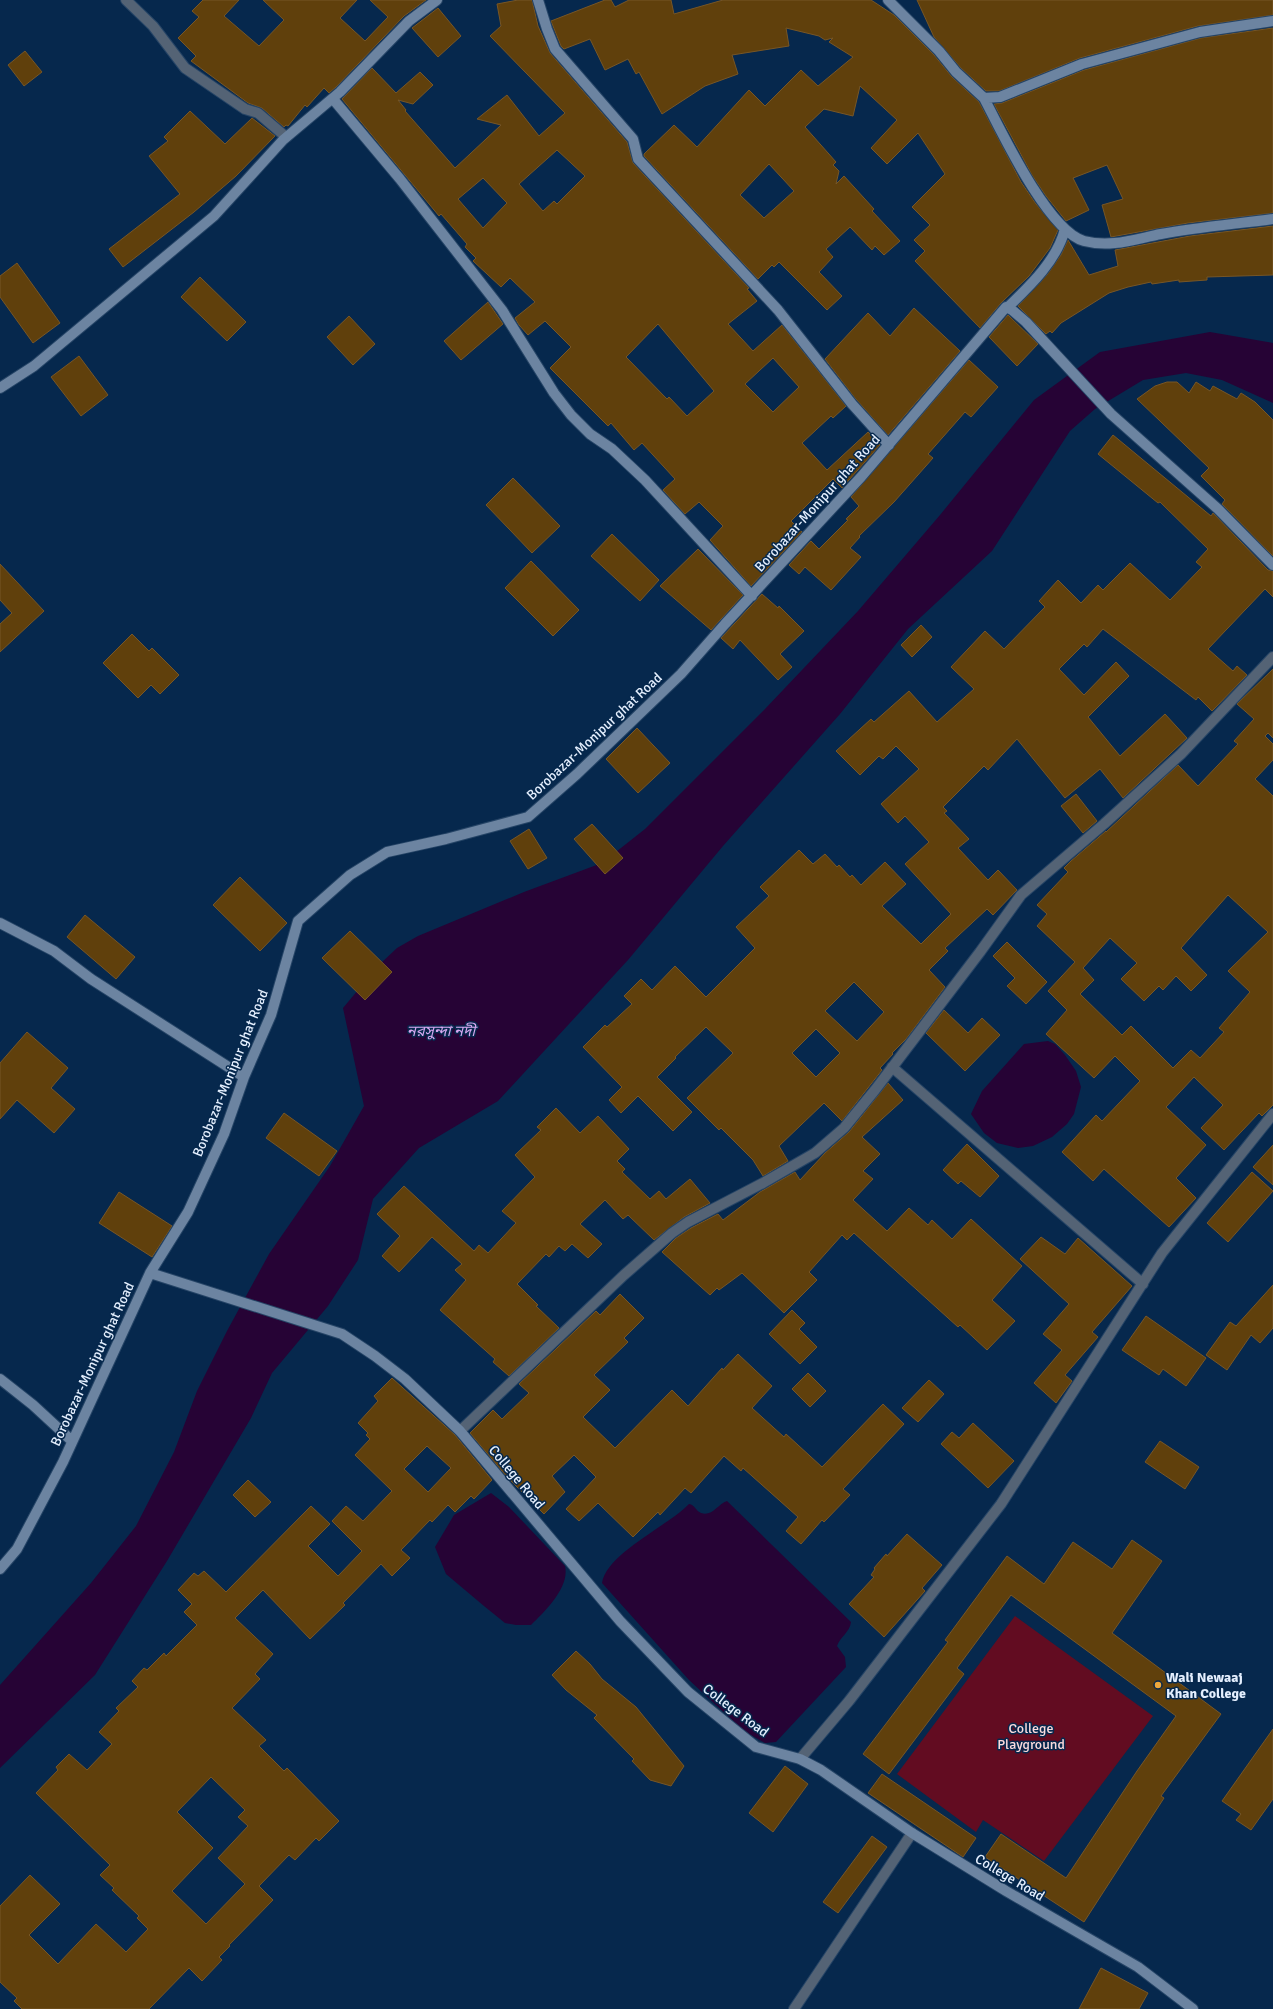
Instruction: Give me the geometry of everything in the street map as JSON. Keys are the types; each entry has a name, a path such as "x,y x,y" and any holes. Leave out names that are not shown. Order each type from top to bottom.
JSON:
{"street":[{"path":"126,0 153,26 185,68 245,109 258,113 286,137"},
{"path":"0,388 34,366 214,216 286,137 333,99 409,21 437,0"},
{"path":"538,0 555,49 633,139 638,159 778,310 852,404 889,445"},
{"path":"888,0 939,51 956,72 984,98 1044,205 1065,229 1083,240 1114,244 1162,234 1273,219"},
{"path":"984,98 1000,97 1082,64 1200,32 1273,21"},
{"path":"333,99 400,179 502,310 554,393 571,415 590,434 612,449 645,480 752,596"},
{"name":"Borobazar-Monipur ghat Road","path":"0,1569 18,1549 63,1462 150,1273 188,1212 224,1134 244,1077 271,1016 298,921 350,875 387,852 446,839 528,817 577,774 681,674 889,445 1004,309 1008,307 1036,278 1057,251 1065,229"},
{"path":"1008,307 1042,339 1111,414 1218,509 1273,564"},
{"path":"460,1431 624,1275 672,1233 688,1222 763,1183 815,1153 844,1128 980,952 1021,895 1104,824 1181,754 1273,657"},
{"path":"0,923 54,951 92,979 244,1077"},
{"path":"892,1067 1143,1284"},
{"path":"800,1759 849,1701 1001,1504 1162,1253 1273,1114"},
{"name":"College Road","path":"150,1273 342,1334 375,1356 405,1379 460,1431 620,1621 688,1692 756,1747 800,1759 821,1770 912,1833 1006,1891 1138,1967 1193,2009"},
{"path":"0,1379 33,1405 72,1441"},
{"path":"794,2009 912,1833"}],"green space":[{"name":"College Playground","path":"1015,1616 1153,1716 1044,1861 983,1820 976,1832 897,1774"}],"water":[{"name":"নরসুন্দা নদী","path":"1210,332 1273,343 1273,403 1222,380 1186,373 1143,380 1095,409 1070,431 992,551 908,629 840,714 723,846 628,960 498,1101 419,1148 373,1199 358,1260 328,1306 272,1373 251,1418 167,1561 95,1675 0,1768 0,1685 91,1583 136,1526 174,1452 197,1391 227,1331 269,1254 330,1166 364,1106 343,1008 379,965 397,948 418,936 524,892 602,863 645,829 765,709 858,611 940,515 1034,400 1100,352"},
{"path":"1048,1041 1055,1044 1076,1071 1081,1087 1074,1114 1067,1124 1052,1137 1033,1146 1018,1148 997,1143 984,1133 971,1114 982,1091 1024,1044"},
{"path":"491,1493 509,1507 565,1566 566,1574 560,1590 549,1606 531,1625 505,1623 484,1606 446,1574 435,1547 454,1515"},
{"path":"727,1501 851,1622 849,1629 837,1646 845,1657 846,1667 776,1742 765,1743 744,1731 689,1680 602,1583 606,1572 626,1551 689,1504 699,1512 705,1514 712,1512"}],"building":[{"path":"203,0 239,0 224,16 259,46 284,20 263,0 357,0 340,18 365,41 388,17 370,0 426,0 404,16 336,87 329,93 324,88 307,107 305,105 288,126 286,125 284,127 262,108 248,103 191,61 196,56 178,38 199,17 192,11"},
{"path":"518,0 532,0 538,26 550,53 627,142 633,163 749,288 747,289 757,301 728,324 753,351 782,325 846,406 833,418 831,416 802,443 827,470 868,432 880,445 842,488 833,479 791,521 802,532 751,586 710,540 723,526 699,502 685,514 663,490 675,479 642,443 634,450 611,423 608,426 550,368 571,347 545,321 528,335 519,325 515,318 535,302 510,278 501,287 473,261 476,258 465,247 467,244 441,214 439,216 342,99 372,68 396,93 420,72 433,85 413,104 398,100 406,110 405,111 455,168 501,125 477,119 507,95 539,136 565,113 490,36 501,26 497,4","holes":["557,150 585,176 557,204 554,201 543,211 519,184","483,178 507,203 483,228 458,199","658,324 714,391 687,416 669,397 667,399 626,357","773,358 799,387 773,412 745,384"]},
{"path":"605,0 611,0 615,7 629,0 671,0 674,14 723,0 871,0 894,15 934,55 952,77 979,102 1021,182 1036,204 1058,230 1050,248 1029,276 1001,303 980,328 915,261 925,251 914,240 930,225 912,207 945,174 918,133 887,164 871,148 897,120 860,86 853,116 824,109 805,127 836,162 833,165 839,171 836,184 844,176 874,209 872,211 900,241 884,255 875,246 872,250 850,227 826,249 833,257 819,272 842,296 827,310 779,262 774,267 772,265 758,279 644,156 644,154 674,125 697,147 749,90 765,106 801,70 818,86 853,57 829,42 833,38 825,40 819,36 786,28 789,46 732,55 738,74 705,86 662,114 639,72 636,74 628,59 605,70 590,39 564,49 561,46 551,21","holes":["769,164 794,191 764,218 740,195"]},
{"path":"917,0 1273,0 1273,15 1198,26 1080,58 999,91 986,91 961,68 934,37"},
{"path":"438,8 461,36 438,57 412,28"},
{"path":"1273,28 1273,213 1188,223 1111,237 1102,205 1123,199 1107,165 1073,178 1089,210 1066,221 1046,196 1032,175 994,104 1002,103 1084,70 1201,38"},
{"path":"25,51 42,72 24,86 8,65"},
{"path":"190,111 225,144 252,118 275,136 236,176 194,212 123,267 109,249 180,194 149,156 168,141 164,137"},
{"path":"1273,226 1273,275 1207,277 1207,280 1179,282 1179,280 1152,284 1151,282 1128,287 1109,293 1061,323 1052,333 1050,331 1046,334 1018,306 1047,275 1061,255 1068,240 1089,275 1118,266 1115,250 1190,236"},
{"path":"17,263 60,323 33,343 0,297 0,276"},
{"path":"200,277 246,322 227,341 181,297"},
{"path":"488,302 503,324 461,360 444,341"},
{"path":"914,308 960,351 888,435 855,398 825,359 868,313 890,336"},
{"path":"1008,315 1038,344 1017,366 989,337"},
{"path":"349,316 375,344 353,365 327,337"},
{"path":"79,356 108,395 81,416 51,377"},
{"path":"969,360 998,387 971,417 965,412 928,454 933,458 894,502 859,536 860,537 850,548 861,557 831,590 805,567 799,574 789,565 811,541 819,549 848,520 846,519 859,506 851,497"},
{"path":"1167,382 1177,382 1189,393 1196,382 1210,391 1213,386 1237,399 1241,393 1255,402 1273,420 1273,556 1222,504 1225,500 1201,476 1209,468 1137,399 1155,386"},
{"path":"1113,435 1211,516 1213,513 1268,570 1273,571 1273,597 1265,589 1208,649 1233,671 1237,666 1247,675 1212,711 1198,697 1196,700 1103,629 1087,647 1084,644 1059,669 1084,695 1116,662 1129,676 1088,717 1120,756 1165,714 1187,738 1123,798 1100,769 1065,798 1017,739 988,770 984,766 943,807 947,811 944,813 969,839 958,848 988,880 998,870 1017,890 993,915 987,909 945,948 948,951 929,970 945,987 906,1039 880,1068 882,1070 842,1121 824,1103 779,1146 788,1161 763,1176 753,1160 721,1128 719,1130 687,1098 733,1053 706,1027 657,1077 692,1112 673,1131 638,1096 621,1113 609,1100 622,1087 583,1047 605,1025 607,1027 632,1004 624,996 641,979 652,990 675,966 706,997 755,948 736,927 769,896 760,887 799,850 813,864 825,854 837,867 839,865 850,877 852,875 861,885 885,862 906,884 882,906 921,944 951,914 905,864 929,842 905,816 898,823 881,804 919,769 896,746 883,759 879,756 860,775 836,751 871,719 874,722 909,691 937,722 974,689 951,667 985,631 1004,649 1045,607 1039,601 1058,580 1081,603 1098,585 1103,590 1130,563 1170,600 1202,567 1196,562 1208,549 1160,502 1158,503 1098,454","holes":["854,982 884,1012 857,1041 825,1011","816,1029 840,1053 816,1077 792,1053"]},
{"path":"513,478 560,526 532,553 486,505"},
{"path":"612,534 659,580 640,601 591,556"},
{"path":"698,549 743,595 711,630 660,586"},
{"path":"531,561 579,610 553,636 505,588"},
{"path":"0,564 44,611 0,652 0,624 12,613 0,600"},
{"path":"762,594 778,608 779,606 804,631 780,654 792,667 778,680 740,640 733,649 721,638"},
{"path":"921,625 932,637 912,657 901,645"},
{"path":"132,634 149,651 152,648 179,675 160,694 151,685 138,698 103,663"},
{"path":"1273,669 1273,738 1268,733 1265,736 1273,744 1273,760 1255,779 1273,796 1273,1105 1262,1116 1259,1113 1224,1150 1201,1128 1223,1105 1194,1077 1166,1107 1206,1145 1176,1178 1196,1198 1169,1227 1104,1169 1093,1181 1062,1152 1096,1115 1102,1121 1140,1081 1115,1056 1094,1078 1046,1034 1067,1010 1048,991 1075,962 1037,926 1047,914 1037,905 1068,872 1064,868 1071,861 1106,832 1178,765 1198,786 1238,744 1234,741 1254,719 1237,704","holes":["1228,895 1268,932 1228,971 1250,992 1219,1028 1224,1032 1200,1058 1191,1050 1173,1068 1131,1026 1122,1035 1080,994 1094,980 1083,968 1110,938 1137,963 1121,979 1144,1001 1159,986 1163,990 1176,976 1191,991 1207,975 1181,948"]},
{"path":"637,728 670,763 638,793 606,759"},
{"path":"1076,794 1097,821 1083,833 1061,806"},
{"path":"592,824 623,858 605,874 574,839"},
{"path":"529,829 547,858 528,869 510,841"},
{"path":"240,877 287,923 260,951 213,905"},
{"path":"85,915 135,957 116,979 67,937"},
{"path":"350,931 392,972 365,1000 322,958"},
{"path":"1007,942 1047,982 1026,1004 1007,986 1015,978 993,956"},
{"path":"944,1010 968,1033 982,1018 1000,1035 965,1071 926,1033"},
{"path":"27,1032 68,1068 51,1088 75,1109 54,1133 17,1100 0,1119 0,1063"},
{"path":"888,1083 903,1100 862,1137 880,1154 863,1171 873,1179 853,1200 887,1231 909,1208 928,1225 932,1220 952,1239 971,1219 1022,1266 992,1300 1015,1321 987,1350 960,1325 958,1327 854,1233 847,1240 842,1235 809,1272 817,1280 784,1313 742,1273 719,1290 717,1288 710,1295 662,1252 676,1238 691,1228 718,1214 723,1220 760,1192 795,1172 800,1180 825,1153 849,1132"},
{"path":"556,1108 580,1133 598,1116 629,1149 617,1161 625,1169 622,1172 650,1199 659,1191 666,1199 690,1179 710,1203 684,1217 654,1240 628,1215 623,1219 605,1200 580,1224 602,1244 588,1258 572,1244 565,1251 559,1246 549,1257 546,1254 517,1284 538,1305 536,1306 559,1328 509,1376 493,1362 495,1359 440,1310 466,1280 455,1270 462,1264 432,1237 399,1272 382,1256 400,1236 377,1214 404,1186 474,1251 479,1245 488,1253 516,1223 502,1211 535,1177 515,1155 541,1130 537,1127"},
{"path":"284,1113 337,1151 319,1176 266,1138"},
{"path":"967,1144 999,1176 980,1197 961,1181 958,1184 943,1170"},
{"path":"1273,1145 1273,1185 1253,1167"},
{"path":"1252,1172 1273,1191 1228,1242 1207,1223"},
{"path":"119,1192 172,1226 152,1257 99,1223"},
{"path":"1041,1237 1065,1254 1078,1238 1132,1286 1092,1332 1098,1337 1065,1375 1072,1381 1056,1403 1034,1383 1062,1350 1043,1334 1069,1304 1020,1259"},
{"path":"1273,1285 1273,1328 1260,1343 1251,1335 1227,1370 1206,1355 1230,1322 1236,1326"},
{"path":"620,1294 644,1318 624,1338 628,1342 594,1375 610,1390 583,1417 615,1448 672,1390 688,1406 722,1368 723,1370 738,1354 772,1386 752,1408 784,1437 786,1434 822,1467 883,1404 904,1424 843,1489 850,1495 824,1522 822,1520 801,1544 786,1531 798,1517 743,1468 741,1471 724,1456 691,1493 685,1488 660,1515 658,1512 633,1537 598,1503 579,1521 566,1509 596,1477 574,1455 552,1476 565,1492 544,1514 507,1477 470,1433 493,1410 502,1419 529,1393 519,1384 596,1311 600,1315"},
{"path":"792,1310 805,1323 799,1329 817,1347 800,1364 769,1334"},
{"path":"1146,1316 1206,1358 1186,1386 1163,1369 1159,1375 1122,1350"},
{"path":"808,1373 826,1391 810,1407 792,1389"},
{"path":"392,1378 455,1435 492,1480 474,1499 471,1496 455,1512 448,1505 432,1522 430,1520 401,1550 410,1558 392,1576 381,1564 343,1603 345,1605 310,1639 263,1590 235,1618 273,1654 255,1674 260,1679 232,1708 266,1740 259,1746 284,1771 287,1768 339,1821 319,1841 316,1838 295,1860 289,1855 259,1886 273,1900 229,1945 230,1946 219,1957 222,1960 202,1981 189,1968 149,2009 22,2009 14,2001 17,1998 0,1982 0,1906 30,1875 60,1904 29,1935 58,1964 96,1924 126,1952 148,1929 137,1918 139,1916 112,1890 114,1888 100,1875 110,1865 36,1793 58,1770 56,1767 69,1754 87,1770 112,1744 99,1732 119,1711 116,1708 138,1687 132,1681 144,1668 147,1670 164,1653 166,1656 197,1625 184,1612 192,1604 178,1590 194,1573 198,1576 204,1571 226,1592 311,1506 330,1524 308,1546 338,1576 362,1551 332,1521 346,1506 363,1521 392,1491 355,1455 370,1439 366,1435 368,1433 358,1423 378,1401 374,1396","holes":["427,1446 451,1468 428,1492 404,1469","211,1777 245,1810 238,1817 248,1826 218,1858 245,1884 206,1924 172,1891 213,1848 177,1812"]},
{"path":"929,1380 944,1394 918,1422 902,1408"},
{"path":"973,1423 1014,1461 988,1488 941,1444 952,1432 959,1438"},
{"path":"1160,1441 1199,1467 1185,1489 1145,1462"},
{"path":"248,1480 271,1502 255,1517 233,1495"},
{"path":"907,1534 942,1565 922,1588 925,1591 884,1637 849,1604 874,1577 871,1575 875,1569 874,1568"},
{"path":"1132,1540 1162,1561 1112,1633 1221,1714 1161,1796 1164,1798 1084,1922 985,1857 1001,1834 1066,1878 1137,1771 1176,1716 1011,1595 957,1668 964,1674 889,1774 863,1754 948,1642 945,1640 1007,1556 1044,1584 1073,1542 1112,1569"},
{"path":"576,1651 590,1664 602,1679 636,1707 684,1766 671,1786 650,1780 632,1761 634,1759 594,1718 597,1715 566,1690 552,1675"},
{"path":"1273,1729 1273,1799 1251,1830 1236,1820 1241,1814 1222,1801"},
{"path":"785,1766 808,1784 773,1832 749,1813"},
{"path":"882,1774 976,1838 963,1857 868,1793"},
{"path":"872,1836 887,1847 838,1913 823,1902"},
{"path":"1101,1968 1148,1993 1139,2009 1079,2009"}],"place":[{"name":"Wali Newaaj Khan College","path":"1158,1685"}]}
